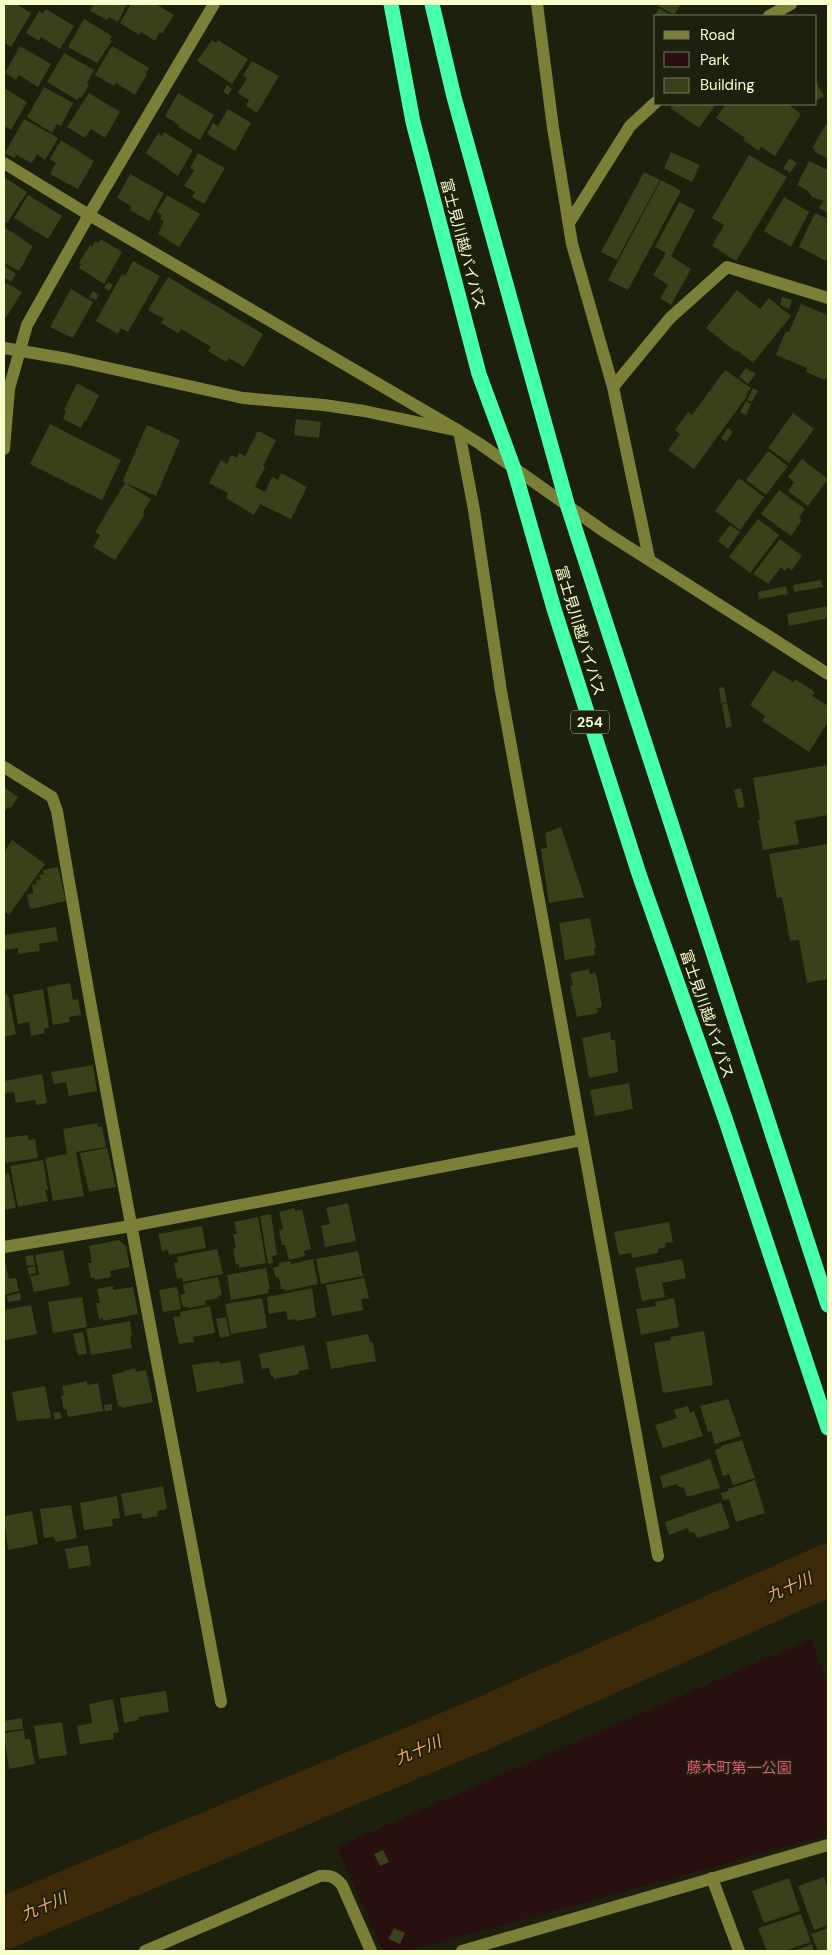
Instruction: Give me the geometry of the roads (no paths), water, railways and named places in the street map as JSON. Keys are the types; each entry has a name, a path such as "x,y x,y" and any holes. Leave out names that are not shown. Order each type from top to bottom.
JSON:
{"highway":[{"name":"富士見川越バイパス","path":"392,4 413,122 479,374 514,469 554,609 636,864 725,1118 828,1428"},
{"name":"富士見川越バイパス","path":"432,4 454,97 568,507 828,1306"}],"street":[{"path":"4,449 9,389 18,351 27,325 89,215 214,4"},
{"path":"537,4 572,244 613,387 649,558"},
{"path":"771,15 790,4"},
{"path":"569,223 630,126 654,104"},
{"path":"4,163 89,215 480,444 568,507 828,674"},
{"path":"613,387 670,318 728,267 826,293"},
{"path":"4,348 68,359 243,398 324,405 459,431"},
{"path":"459,431 474,510 501,691 658,1556"},
{"path":"4,767 52,797 57,811 131,1226 221,1702"},
{"path":"4,1247 131,1226 582,1140"},
{"path":"462,1951 828,1846"},
{"path":"145,1951 320,1876 330,1875 342,1884 371,1951"},
{"path":"712,1878 738,1951"}],"waterway":[{"name":"九十川","path":"4,1923 477,1726 828,1570"}],"park label":[{"name":"藤木町第一公園","path":"739,1768"}]}
